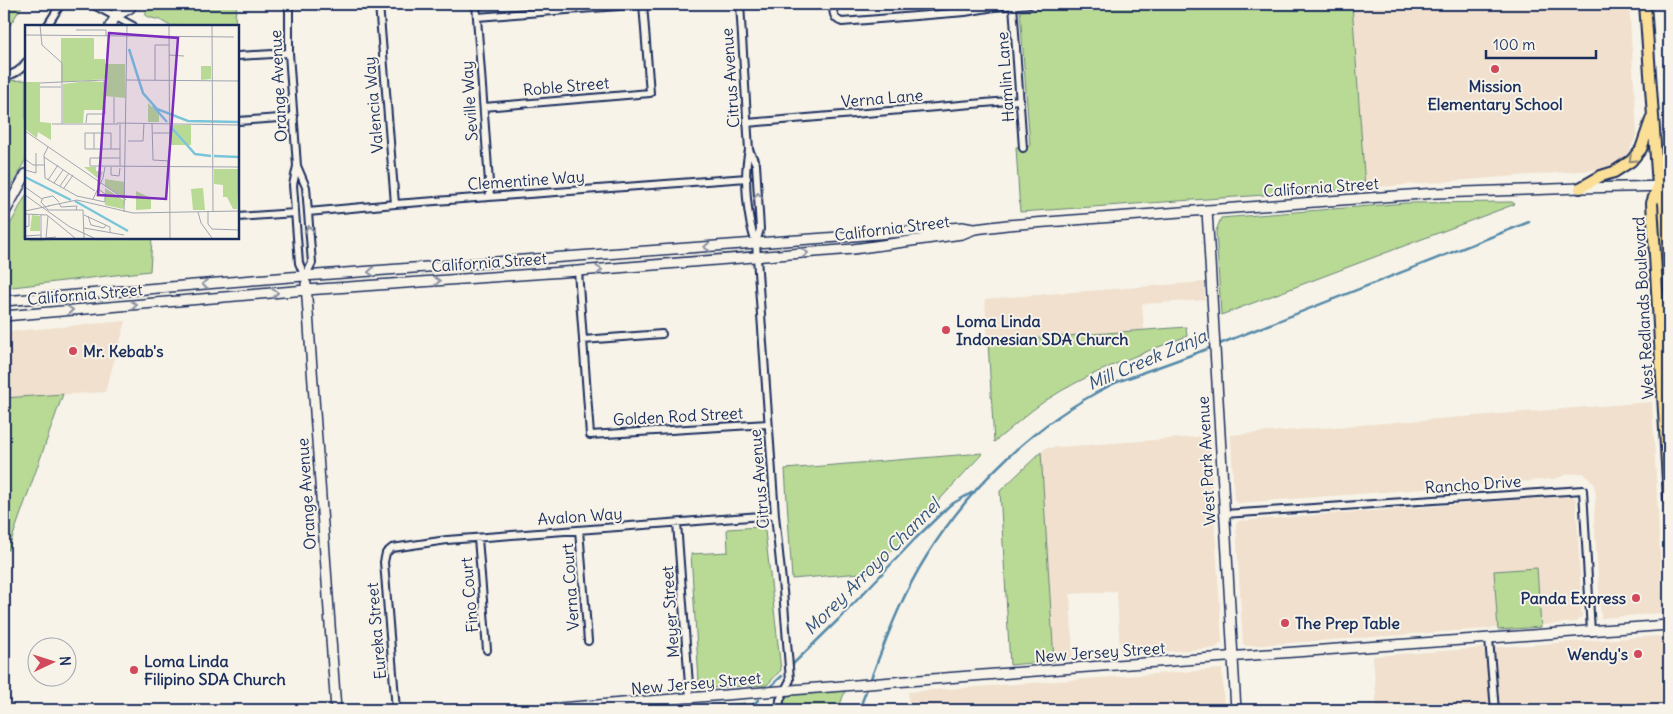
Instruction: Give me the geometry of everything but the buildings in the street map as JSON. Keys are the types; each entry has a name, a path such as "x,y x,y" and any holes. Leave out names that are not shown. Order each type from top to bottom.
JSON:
{"main road":[{"path":"111,25 116,16 118,4"},
{"path":"116,16 130,8 132,4"},
{"path":"1645,4 1658,186"},
{"path":"1580,188 1631,162 1641,148 1653,116"},
{"path":"4,214 25,176"},
{"name":"West Redlands Boulevard","path":"1658,186 1664,202 1669,286"},
{"name":"West Redlands Boulevard","path":"1658,186 1652,203 1669,498"},
{"name":"California Street","path":"4,316 306,290 853,249 962,234 975,229 1007,225 1436,194 1669,186"},
{"name":"West Park Avenue","path":"1207,210 1236,710"},
{"name":"California Street","path":"4,301 962,227 975,229"},
{"name":"Orange Avenue","path":"306,277 336,710"},
{"path":"46,298 47,312"},
{"path":"1663,396 1667,400 1669,410"},
{"name":"New Jersey Street","path":"534,710 1234,656 1669,626"}],"street":[{"path":"48,25 61,4"},
{"path":"92,4 131,25"},
{"name":"Orange Avenue","path":"289,4 289,53 298,166 306,187 312,263 306,277"},
{"name":"Valencia Way","path":"379,4 395,204"},
{"name":"Seville Way","path":"476,4 490,196"},
{"path":"477,17 644,4"},
{"name":"Roble Street","path":"484,107 650,93 644,4"},
{"name":"Citrus Avenue","path":"740,4 749,150 746,165 751,230 756,243 775,515 790,680 780,700 779,710"},
{"path":"833,4 834,15 842,22 964,12 1030,4"},
{"name":"Hamlin Lane","path":"1014,5 1023,148"},
{"path":"239,56 289,53"},
{"path":"4,76 16,74 25,64"},
{"name":"Verna Lane","path":"747,123 1020,100"},
{"path":"239,121 294,117"},
{"name":"Citrus Avenue","path":"749,150 756,164 760,229 756,243"},
{"name":"Orange Avenue","path":"298,166 293,185 295,213 299,263 306,277"},
{"name":"Clementine Way","path":"308,212 490,196 747,178"},
{"path":"239,218 295,213"},
{"path":"578,271 583,340 662,334"},
{"name":"Golden Rod Street","path":"583,340 590,434 768,424"},
{"name":"Rancho Drive","path":"1224,514 1583,490 1592,632"},
{"name":"Avalon Way","path":"388,550 399,546 478,538 775,515"},
{"name":"Meyer Street","path":"678,523 690,698"},
{"name":"Verna Court","path":"579,530 588,641"},
{"name":"Fino Court","path":"478,538 487,650"},
{"name":"Eureka Street","path":"388,550 384,562 396,710"},
{"path":"1489,639 1495,710"}],"shaded area":[{"name":"Mission Elementary School","path":"1352,4 1629,4 1637,134 1626,158 1605,169 1365,188"},
{"path":"1204,282 1205,300 1142,304 1144,330 988,342 985,299"},
{"path":"126,321 105,392 4,398 4,332"},
{"path":"1652,402 1663,611 1661,613 1601,618 1594,517 1596,495 1594,483 1583,473 1569,474 1554,479 1238,503 1234,500 1231,435"},
{"path":"1209,436 1222,642 1216,648 1120,655 1117,591 1070,594 1073,659 1054,661 1041,452 1046,448"},
{"path":"1572,496 1576,499 1582,616 1577,622 1541,625 1537,568 1494,572 1498,628 1246,646 1243,643 1236,524 1239,521"},
{"path":"1658,636 1663,638 1666,649 1661,681 1662,710 1377,710 1373,656"},
{"path":"1222,669 1224,710 909,710 908,692"}],"green space":[{"path":"4,4 23,4 4,35"},
{"path":"150,4 237,4 236,25 168,25 145,14"},
{"path":"878,4 969,4 879,10"},
{"path":"1111,4 1352,4 1365,188 1020,212 1016,147 1030,146 1020,11"},
{"path":"25,80 25,161 4,198 4,81"},
{"path":"25,197 25,239 152,239 150,271 4,288 4,236"},
{"path":"1512,202 1515,204 1221,315 1216,231 1221,218 1406,203"},
{"path":"1186,327 1187,336 1114,365 1062,391 1038,406 994,442 988,342"},
{"path":"63,394 8,550 4,551 4,398"},
{"path":"1041,452 1054,661 1010,665 1000,491"},
{"path":"983,453 872,572 792,579 785,469"},
{"path":"760,527 765,531 781,670 767,685 706,688 699,682 691,554 728,552 727,529"},
{"path":"1537,568 1541,627 1498,630 1494,571"},
{"path":"845,691 838,710 783,710 785,700 795,694"},
{"path":"745,703 738,710 659,710"}],"waterway":[{"name":"Mill Creek Zanja","path":"1217,345 1529,222"},
{"name":"Mill Creek Zanja","path":"870,681 888,633 926,557 963,505 1006,459 1030,438 1081,401 1122,380 1212,347"},
{"name":"Morey Arroyo Channel","path":"792,665 950,505 973,492"},
{"name":"Morey Arroyo Channel","path":"770,687 782,676"},
{"name":"Mill Creek Zanja","path":"859,710 868,686"},
{"name":"Morey Arroyo Channel","path":"748,710 758,700"}],"place":[{"name":"Mission Elementary School","path":"1495,69"},
{"name":"Loma Linda Indonesian SDA Church","path":"946,330"},
{"name":"Mr. Kebab's","path":"73,351"},
{"name":"Panda Express","path":"1636,598"},
{"name":"The Prep Table","path":"1285,623"},
{"name":"Wendy's","path":"1638,654"},
{"name":"Loma Linda Filipino SDA Church","path":"134,670"}]}
